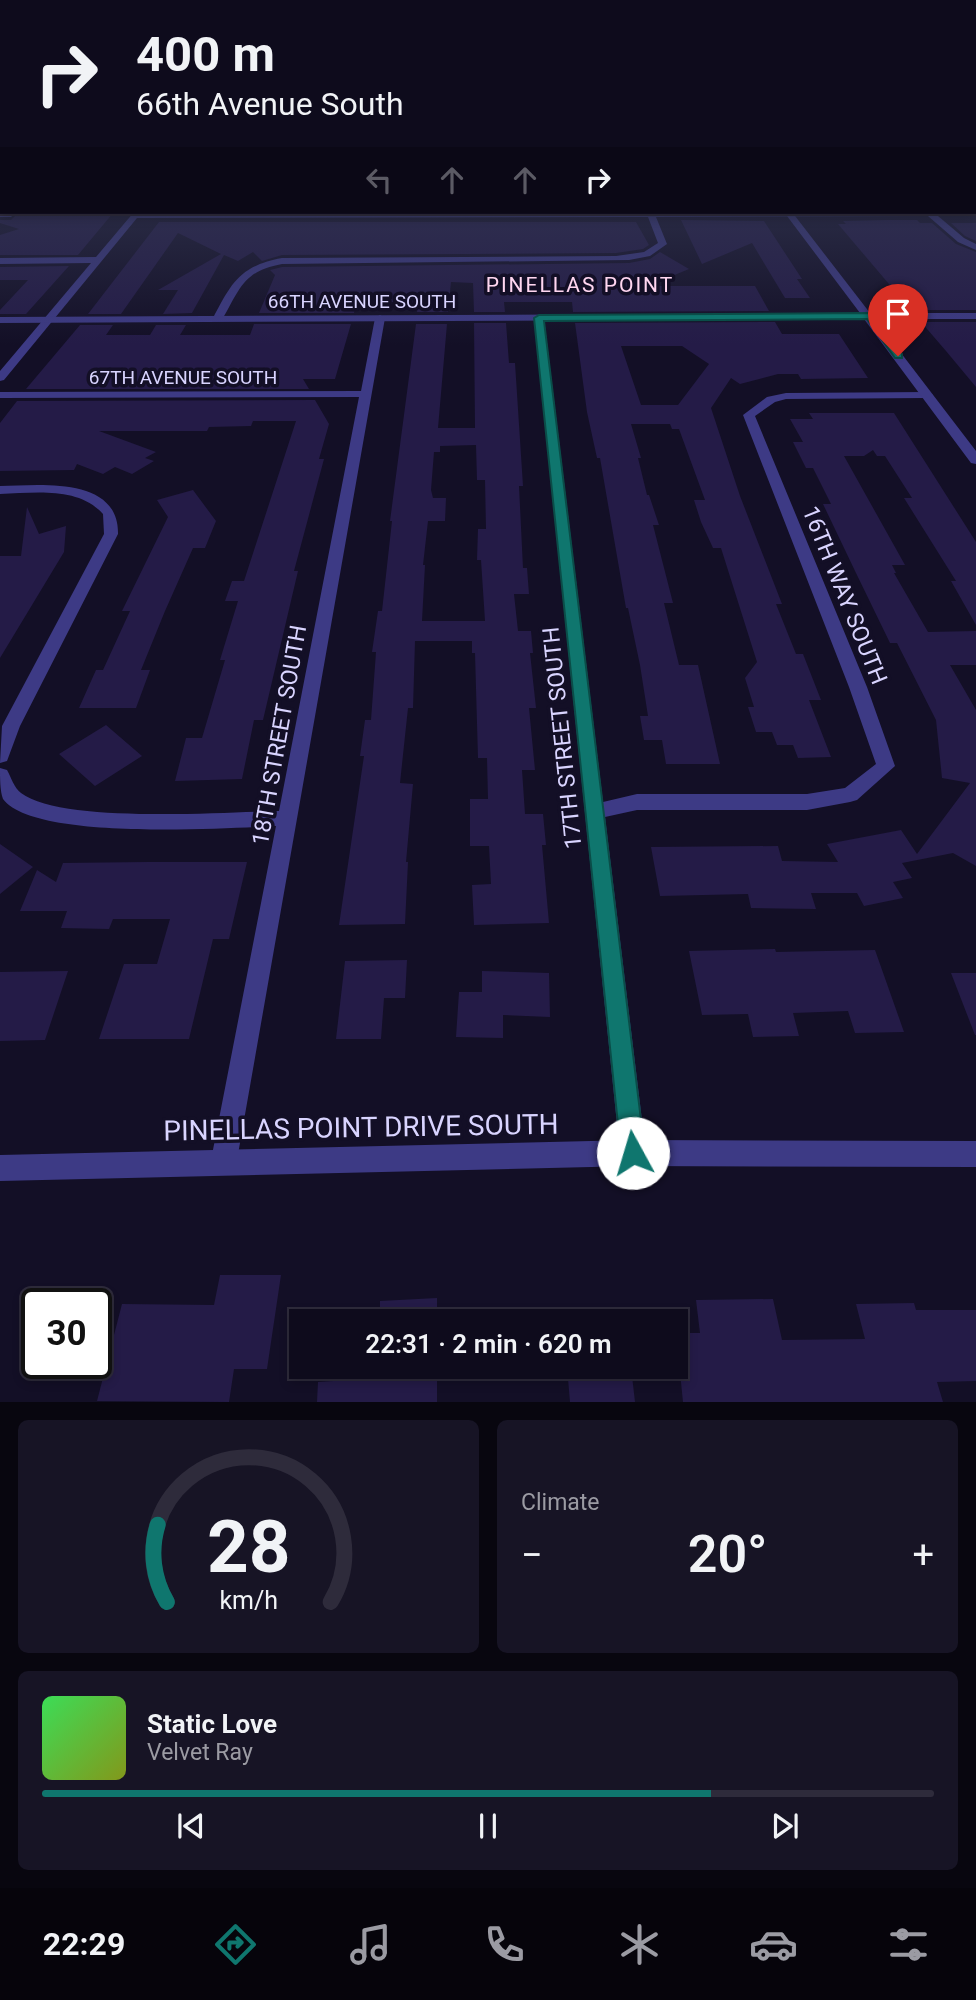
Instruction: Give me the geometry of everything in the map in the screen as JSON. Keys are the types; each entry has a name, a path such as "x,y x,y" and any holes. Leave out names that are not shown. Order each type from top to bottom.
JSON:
{"street":[{"path":"0,378 136,214"},
{"path":"218,318 240,276 266,263 300,259 616,259 643,256 656,251 663,244 652,214"},
{"path":"790,214 870,316 976,460"},
{"path":"933,214 961,240 976,247"},
{"path":"0,261 98,260"},
{"name":"66TH AVENUE SOUTH","path":"0,320 976,316"},
{"name":"18TH STREET SOUTH","path":"223,1160 289,818 380,318"},
{"name":"17TH STREET SOUTH","path":"539,318 633,1153"},
{"name":"67TH AVENUE SOUTH","path":"0,395 366,394"},
{"name":"16TH WAY SOUTH","path":"595,812 637,802 807,802 850,796 886,766 858,687 748,415 771,399 786,396 927,395"},
{"path":"0,490 76,492 99,502 110,514 111,534 10,726 0,756"},
{"path":"0,775 14,799 50,815 107,821 289,818"},
{"name":"PINELLAS POINT DRIVE SOUTH","path":"0,1168 223,1160 633,1153 976,1154"}],"building":[{"path":"17,214 112,214 78,255 0,255 0,235 19,229 0,223 0,220 11,220"},
{"path":"681,220 764,221 802,279 797,279 810,298 785,298 752,243 702,264"},
{"path":"917,220 920,223 932,223 956,244 976,252 976,310 911,310 838,224 846,224 843,221"},
{"path":"159,222 636,222 649,245 643,249 616,253 282,255 262,261 253,252 238,261 224,255 192,313 163,314 178,290 158,290 221,254 178,233 121,314 88,314"},
{"path":"951,223 976,223 976,241 965,236"},
{"path":"660,252 689,269 648,286 755,286 769,311 573,312 572,302 504,302 505,312 474,312 473,283 451,282 448,312 417,312 418,303 357,302 354,313 259,313 275,275 270,270 282,267 629,263 650,259"},
{"path":"69,266 26,314 0,314 0,310 28,280 0,280 0,267"},
{"path":"775,322 782,334 839,334 868,378 801,379 798,374 778,374 740,384 731,378 711,408 740,496 782,604 776,604 796,654 803,654 821,700 809,700 831,757 798,758 793,745 777,745 772,732 756,732 748,707 754,707 745,678 757,662 721,548 713,548 694,500 705,500 679,429 672,429 670,424 631,424 641,458 638,458 647,495 659,525 653,525 673,603 664,603 679,665 698,665 720,764 666,764 662,740 644,740 640,716 648,716 640,665 626,608 600,458 597,458 587,412 575,323","holes":["621,346 682,346 709,364 678,405 641,405"]},
{"path":"921,322 976,322 976,387 946,351"},
{"path":"474,323 506,323 509,363 515,363 523,486 519,486 523,568 527,568 529,594 514,594 518,631 531,631 533,653 530,653 536,708 529,708 535,770 522,770 525,814 543,814 546,845 542,845 549,923 474,925 472,885 491,884 489,846 470,846 470,799 488,799 487,758 478,758 475,653 472,653 472,641 415,641 413,708 408,708 400,783 413,784 406,862 405,924 339,925 364,756 360,756 365,720 371,720 376,652 372,652 378,611 382,611 390,521 416,324 447,324 438,428 475,428","holes":["476,445 477,480 485,480 486,529 478,529 477,560 481,560 485,621 422,621 423,565 428,521 445,521 446,498 433,498 431,490 434,452 440,452 440,446"]},
{"path":"254,324 351,324 335,379 303,379 309,389 26,389 80,325 113,325 106,335 150,335 156,325 186,325 180,335 250,335"},
{"path":"315,400 329,424 319,459 324,459 294,571 298,571 263,720 254,720 242,779 175,781 186,738 202,738 225,660 220,660 238,601 225,601 232,581 244,581 296,421 253,421 251,426 209,427 207,431 99,431 156,452 145,458 154,461 132,474 115,467 103,474 77,464 74,470 0,471 0,423 17,401"},
{"path":"809,413 894,413 976,542 976,625 951,581 956,581 904,498 912,498 885,456 877,456 873,450 864,456 844,456 905,565 892,565 894,573 928,632 976,631 976,665 950,665 976,710 976,866 953,853 902,863 912,878 893,882 903,898 864,906 857,893 811,893 816,909 751,908 748,894 660,896 651,847 778,846 782,861 838,862 827,844 901,830 917,854 970,783 942,778 936,720 897,643 890,643 823,504 831,504 813,468 806,468 793,442 803,442 790,419 813,419"},
{"path":"193,490 216,521 205,548 193,548 165,611 141,670 150,670 136,708 79,708 96,670 103,670 130,611 122,611 168,517 157,500"},
{"path":"27,507 39,534 66,526 64,552 0,658 0,556 21,556"},
{"path":"106,725 142,756 95,786 59,754"},
{"path":"0,844 33,867 0,894"},
{"path":"247,862 229,939 213,939 189,1039 99,1039 124,964 157,964 170,919 113,919 109,929 61,928 67,911 20,911 37,870 56,882 63,863"},
{"path":"775,949 776,952 875,950 904,1032 855,1033 848,1011 793,1013 799,1036 753,1037 748,1014 702,1015 689,951"},
{"path":"407,960 405,998 384,998 381,1039 336,1039 345,961"},
{"path":"68,971 45,1040 0,1041 0,972"},
{"path":"482,971 549,973 550,1017 503,1015 503,1038 456,1037 459,992 482,992"},
{"path":"951,973 976,973 976,1035 975,1035"},
{"path":"220,1275 281,1275 267,1369 234,1369 229,1402 97,1401 103,1379 112,1379 112,1343 122,1304 214,1305"},
{"path":"437,1298 437,1309 380,1309 380,1301"},
{"path":"773,1299 782,1340 865,1339 856,1304 914,1303 916,1310 976,1310 976,1381 937,1382 943,1402 683,1402 681,1379 688,1379 688,1333 700,1333 696,1300"},
{"path":"437,1379 437,1402 317,1402 318,1382"},
{"path":"568,1379 632,1379 635,1402 570,1402"}],"district":[{"name":"PINELLAS POINT","path":"580,285"}],"route":[{"path":"633,1153 539,318 870,316 898,356"}]}
